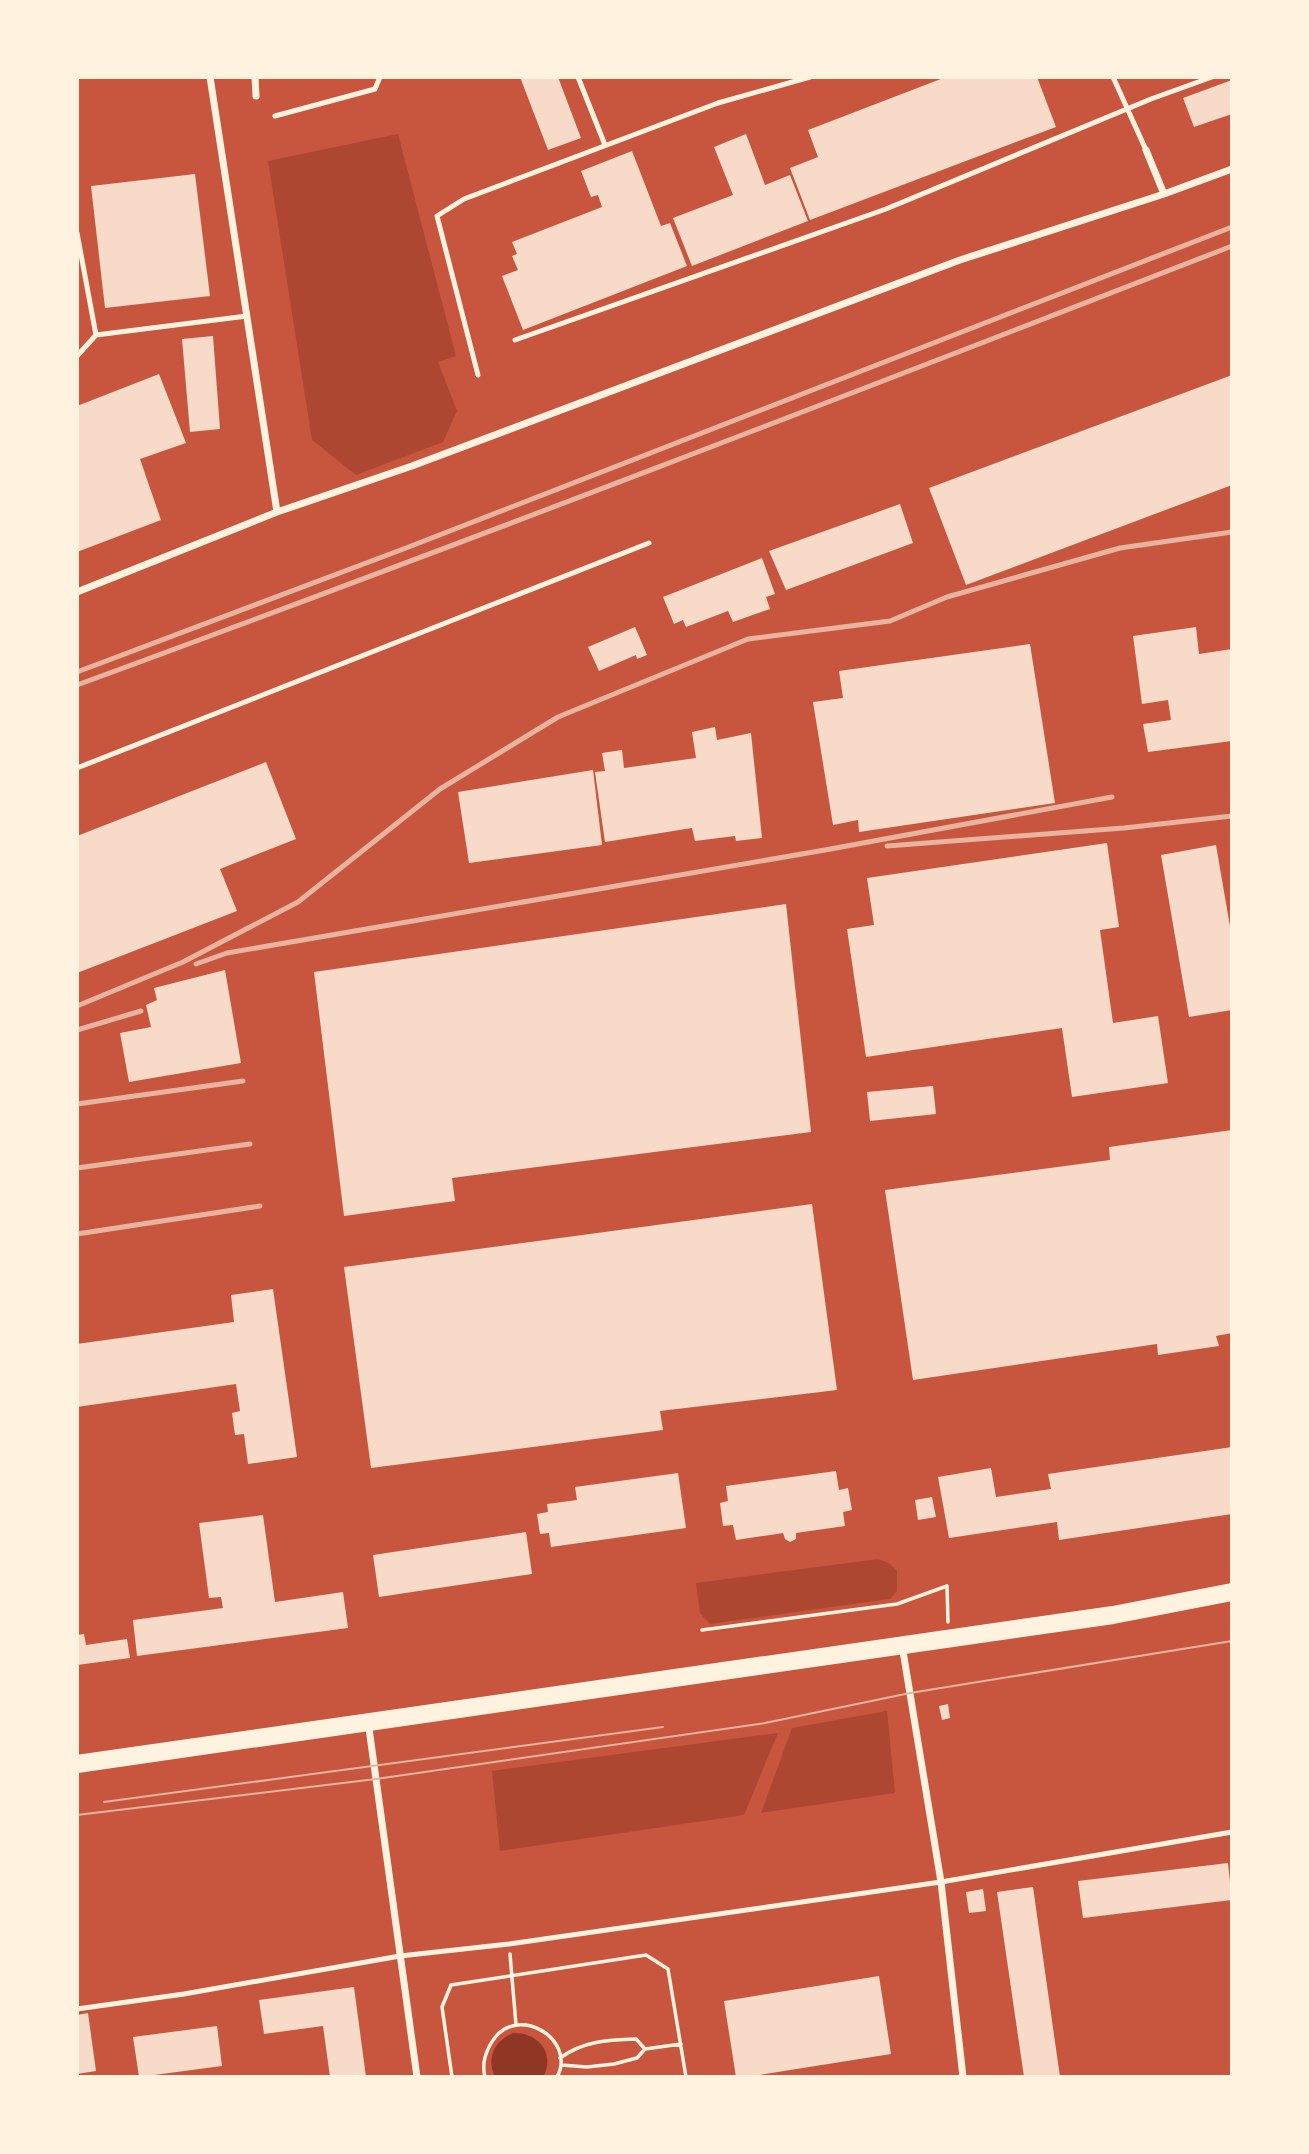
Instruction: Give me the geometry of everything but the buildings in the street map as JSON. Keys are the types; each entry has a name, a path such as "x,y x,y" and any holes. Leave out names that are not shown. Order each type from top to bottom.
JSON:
{"main road":[{"path":"77,1764 1113,1615 1232,1592"}],"street":[{"path":"210,77 277,512"},
{"path":"255,77 256,96"},
{"path":"1146,150 1164,194"},
{"path":"77,592 277,512 412,466 960,260 1164,194 1232,169"},
{"path":"901,1644 941,1882 963,2077"},
{"path":"368,1721 417,2077"}],"lane":[{"path":"275,116 375,89 380,77"},
{"path":"578,77 605,145"},
{"path":"478,375 437,216 464,198 605,145 718,103 810,77"},
{"path":"1114,77 1146,150"},
{"path":"515,341 886,209 1212,77"},
{"path":"77,233 96,335"},
{"path":"77,356 96,335 247,316"},
{"path":"77,768 649,543"},
{"path":"77,2009 184,1994 400,1956 509,1944 941,1882 1232,1832"}],"path":[{"path":"702,1630 897,1604 947,1586 949,1638"},
{"path":"509,1944 516,2025"},
{"path":"452,2077 442,2007 451,1985 646,1955 668,1969 686,2077"},
{"path":"485,2077 483,2068 486,2053 493,2039 505,2028 522,2023 549,2033 558,2049 561,2065 557,2077"},
{"path":"559,2057 574,2048 609,2040 636,2039 645,2049"},
{"path":"561,2065 587,2067 614,2064 637,2058 645,2049 681,2044"}],"shaded area":[{"path":"398,134 456,356 438,362 457,411 443,442 356,475 312,440 268,161"},
{"path":"878,1559 889,1563 897,1571 897,1591 890,1599 710,1624 700,1613 696,1583"},
{"path":"887,1711 895,1793 761,1813 792,1728"},
{"path":"778,1733 744,1815 500,1851 492,1771"},
{"path":"513,2033 530,2036 542,2046 547,2060 543,2077 495,2077 491,2063 494,2051 506,2036"}],"tram line":[{"path":"77,1815 376,1779 765,1723 910,1693 1232,1641"},
{"path":"104,1802 663,1727"}],"railway":[{"path":"77,672 406,548 1232,227"},
{"path":"77,685 656,468 1232,246"},
{"path":"77,1006 183,962 298,902 440,789 558,717 748,639 890,621 947,597 1120,548 1232,532"},
{"path":"196,964 227,953 825,850 1112,797"},
{"path":"887,846 1124,828 1232,816"},
{"path":"77,1030 141,1011"},
{"path":"77,1104 243,1081"},
{"path":"77,1168 250,1144"},
{"path":"77,1234 260,1206"}]}
